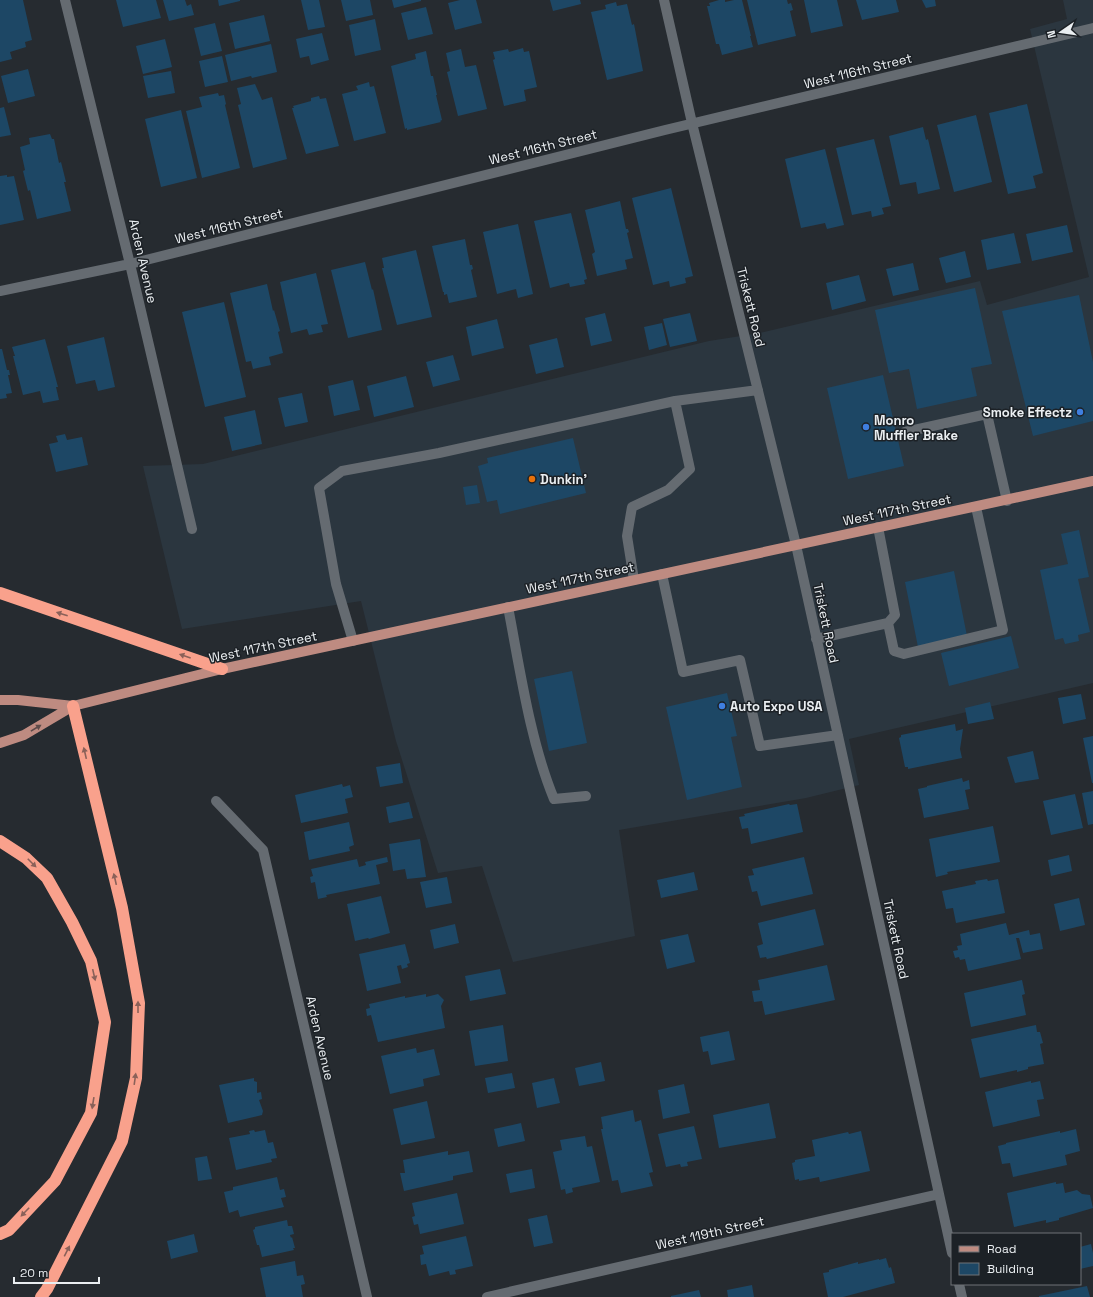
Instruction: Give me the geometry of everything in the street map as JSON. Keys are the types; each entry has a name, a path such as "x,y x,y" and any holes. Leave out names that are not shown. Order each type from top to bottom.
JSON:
{"highway":[{"path":"0,593 222,669"},
{"path":"41,1297 47,1289 122,1141 136,1078 139,1003 122,908 73,706"},
{"path":"0,840 26,858 47,878 72,922 91,961 105,1022 91,1113 55,1181 9,1230 0,1234"}],"main road":[{"name":"West 117th Street","path":"0,743 24,735 73,706 222,669 878,527 976,508 1093,481"},
{"name":"West 117th Street","path":"0,700 73,706"}],"street":[{"name":"Arden Avenue","path":"65,0 130,264 192,528"},
{"name":"Triskett Road","path":"664,0 692,123 796,545 951,1248"},
{"name":"West 116th Street","path":"0,291 130,264 692,123 1093,28"},
{"path":"353,641 336,584 320,488 342,471 439,453 675,401 758,390"},
{"path":"634,580 627,536 632,507 668,490 690,469 675,401"},
{"path":"905,432 987,414 1007,501"},
{"path":"888,623 894,651 904,654 1002,630 976,508"},
{"path":"816,639 888,623 895,615 878,527"},
{"path":"662,574 683,672 740,660 760,746 838,735"},
{"path":"508,607 531,724 551,792 554,799 586,796"},
{"name":"Arden Avenue","path":"216,802 263,850 367,1297"},
{"name":"West 119th Street","path":"487,1297 939,1194"},
{"path":"959,1285 962,1297"}],"shaded area":[{"path":"1063,0 1093,0 1093,683 849,739 859,785 806,798 619,830 635,936 513,962 482,866 438,873 396,741 361,601 182,629 143,466 203,464 709,341 760,333 980,281 987,305 1089,277 1030,29 1067,19"}],"building":[{"path":"0,0 23,0 32,40 25,42 26,47 10,52 12,59 0,62"},
{"path":"116,0 156,0 161,18 123,27"},
{"path":"163,0 185,0 187,6 191,4 194,15 169,21"},
{"path":"218,0 240,0 240,1 219,6"},
{"path":"301,0 319,0 325,27 308,30"},
{"path":"341,0 370,0 373,15 346,21"},
{"path":"392,0 421,0 421,1 394,8"},
{"path":"460,0 476,0 482,23 455,30 448,3"},
{"path":"550,0 580,0 581,4 553,11"},
{"path":"725,0 725,2 742,0 753,47 722,55 719,44 716,44 707,6 710,6 709,3"},
{"path":"747,0 787,0 788,4 791,3 793,10 790,11 796,36 758,45"},
{"path":"804,0 837,0 843,26 811,33"},
{"path":"856,0 896,0 899,12 862,20"},
{"path":"922,0 935,0 936,6 926,8"},
{"path":"616,2 617,6 627,4 632,25 634,24 643,71 607,80 591,12 606,9 605,5"},
{"path":"426,7 433,34 408,40 401,13"},
{"path":"264,15 270,41 235,49 229,23"},
{"path":"375,19 381,50 355,56 349,25"},
{"path":"215,23 222,51 201,56 194,28"},
{"path":"322,33 329,60 311,65 309,56 300,58 296,39"},
{"path":"165,39 172,67 143,74 136,46"},
{"path":"271,44 277,72 231,81 225,55"},
{"path":"523,48 524,52 529,51 537,87 524,90 526,101 504,106 493,60 495,59 493,52 508,49 509,52"},
{"path":"461,49 465,67 476,65 487,109 458,116 447,72 450,71 446,53"},
{"path":"426,51 442,120 440,121 441,122 407,130 407,128 405,129 391,66 416,59 415,54"},
{"path":"222,56 228,82 205,87 199,61"},
{"path":"28,69 35,96 8,103 1,76"},
{"path":"171,71 175,93 148,98 143,76"},
{"path":"369,82 370,87 374,86 386,133 354,141 342,94 358,90 356,86"},
{"path":"255,84 262,100 272,97 287,159 253,168 238,105 241,104 237,88"},
{"path":"218,93 219,96 224,95 240,168 202,178 186,111 202,107 199,97"},
{"path":"319,96 320,99 326,98 339,146 306,154 292,108 294,108 293,106 311,101 311,98"},
{"path":"1027,104 1043,173 1033,176 1036,188 1008,194 989,113"},
{"path":"4,107 11,135 0,137 0,108"},
{"path":"181,110 197,178 161,187 145,119"},
{"path":"976,115 992,182 954,192 937,125"},
{"path":"923,127 926,140 928,139 940,189 918,194 916,182 900,185 889,136"},
{"path":"50,134 52,139 54,139 59,163 61,162 71,211 37,219 30,190 28,191 23,171 25,170 20,147 30,144 29,138"},
{"path":"874,139 891,206 882,208 884,214 872,217 871,211 852,215 836,148"},
{"path":"825,149 844,225 827,229 825,223 801,228 785,159"},
{"path":"7,175 7,177 14,176 24,220 0,225 0,176"},
{"path":"671,188 693,276 685,278 686,283 670,287 669,281 653,285 632,198"},
{"path":"620,201 626,229 628,229 629,232 627,233 633,258 625,260 627,269 597,276 592,254 595,252 585,210"},
{"path":"571,213 587,279 584,280 585,284 570,287 569,283 550,288 534,221"},
{"path":"518,224 533,294 518,298 516,289 497,294 483,232"},
{"path":"1067,225 1073,252 1032,261 1026,234"},
{"path":"1014,233 1021,263 987,270 981,240"},
{"path":"465,239 470,265 472,265 473,269 471,270 477,297 449,303 447,294 444,295 443,292 432,246"},
{"path":"416,250 432,317 397,325 382,268 384,268 382,258"},
{"path":"965,251 971,277 946,283 939,258"},
{"path":"365,262 372,290 373,289 382,330 348,338 331,270"},
{"path":"913,263 919,290 893,296 886,269"},
{"path":"316,273 328,324 321,325 323,332 309,335 307,329 291,333 280,282"},
{"path":"859,275 866,301 832,310 826,283"},
{"path":"267,284 273,311 274,310 280,331 278,332 283,353 269,357 271,365 253,369 251,361 246,362 230,293"},
{"path":"975,288 992,364 971,368 977,396 917,409 909,369 889,373 875,310"},
{"path":"1079,295 1093,362 1093,421 1033,436 1002,311"},
{"path":"224,302 246,397 205,407 182,312"},
{"path":"605,313 612,341 591,346 585,318"},
{"path":"690,313 697,341 670,347 663,319"},
{"path":"497,319 504,348 472,356 466,327"},
{"path":"662,323 667,345 649,350 644,327"},
{"path":"104,337 115,387 98,391 95,380 76,384 67,346"},
{"path":"557,338 564,367 536,374 529,345"},
{"path":"45,339 58,387 56,387 59,400 43,403 40,391 23,395 12,347"},
{"path":"0,349 2,349 7,370 9,370 10,375 8,375 12,393 6,394 7,398 0,399"},
{"path":"453,355 460,380 433,387 426,362"},
{"name":"Monro Muffler Brake","path":"883,375 904,466 848,479 827,388"},
{"path":"406,376 414,407 374,417 367,386"},
{"path":"353,380 360,410 334,416 328,386"},
{"path":"302,393 308,422 285,427 278,398"},
{"path":"255,410 262,444 232,451 224,417"},
{"path":"65,434 67,440 82,437 88,465 56,472 49,444 58,442 56,436"},
{"name":"Dunkin'","path":"573,438 586,493 500,514 497,500 487,502 478,466 488,463 487,458"},
{"path":"477,485 480,503 466,505 463,487"},
{"path":"1079,530 1089,577 1078,579 1090,632 1078,635 1079,641 1065,644 1063,638 1055,640 1040,570 1068,564 1061,534"},
{"path":"954,571 967,636 918,647 905,582"},
{"path":"1011,636 1019,668 949,686 941,653"},
{"path":"572,671 587,743 549,751 534,679"},
{"path":"727,693 737,736 731,737 742,787 687,800 666,707"},
{"path":"1081,694 1086,719 1063,724 1058,698"},
{"path":"990,702 994,719 968,724 965,708"},
{"path":"955,724 956,731 963,729 960,749 962,758 908,769 908,767 905,767 899,738 901,735"},
{"path":"1093,736 1093,783 1092,783 1083,738"},
{"path":"1033,751 1039,779 1015,783 1007,757"},
{"path":"400,763 403,783 380,787 376,767"},
{"path":"962,778 963,782 969,780 970,789 965,790 969,809 924,818 918,789"},
{"path":"342,784 343,787 350,785 353,797 345,799 348,813 301,823 295,795"},
{"path":"1093,791 1093,824 1088,825 1082,793"},
{"path":"1075,794 1083,828 1051,835 1043,801"},
{"path":"409,802 413,818 389,823 386,807"},
{"path":"789,804 797,804 803,832 751,844 748,828 742,829 739,817 745,816 744,814"},
{"path":"349,822 354,845 349,847 350,851 309,860 304,832"},
{"path":"993,826 1000,862 947,872 948,874 936,877 929,839"},
{"path":"420,839 426,877 407,879 405,869 393,871 389,844"},
{"path":"1069,855 1072,871 1051,876 1048,860"},
{"path":"387,857 388,862 376,865 380,884 326,895 327,897 318,899 315,882 311,883 310,877 313,876 311,869 357,859 359,867 366,865 365,862"},
{"path":"804,857 813,894 761,906 757,891 752,892 748,876 754,875 752,869"},
{"path":"694,872 698,890 661,898 657,880"},
{"path":"447,877 452,903 426,908 420,882"},
{"path":"987,879 988,881 998,879 1005,913 956,923 953,908 946,909 942,891 976,884 975,881"},
{"path":"381,896 390,933 355,941 347,904"},
{"path":"1079,898 1085,925 1060,931 1054,904"},
{"path":"815,909 824,945 767,959 766,957 760,958 757,946 763,944 758,923"},
{"path":"1006,923 1009,935 1029,930 1030,935 1040,933 1043,949 1023,953 1019,938 1016,938 1021,959 968,971 965,959 960,960 959,957 955,958 953,951 958,950 957,946 962,945 960,934"},
{"path":"455,924 459,943 434,949 430,930"},
{"path":"688,934 695,962 667,969 660,940"},
{"path":"405,944 410,963 407,964 408,967 402,969 401,965 397,966 401,983 367,991 359,954"},
{"path":"827,965 835,1000 765,1015 762,1001 754,1002 752,991 760,990 758,980"},
{"path":"500,969 506,994 470,1001 465,976"},
{"path":"1022,980 1025,994 1022,995 1026,1015 971,1027 964,993"},
{"path":"426,994 426,997 438,994 444,1000 441,1006 445,1028 378,1042 371,1015 367,1016 366,1009 370,1008 369,1004 405,996 405,998"},
{"path":"503,1025 508,1061 475,1066 469,1031"},
{"path":"1036,1025 1037,1032 1040,1032 1043,1043 1040,1044 1044,1064 1028,1067 1028,1069 1017,1072 1017,1070 980,1078 971,1039"},
{"path":"729,1031 735,1060 711,1065 708,1051 703,1052 700,1037"},
{"path":"416,1048 417,1053 434,1049 440,1075 423,1079 424,1086 390,1094 381,1056"},
{"path":"601,1062 605,1081 579,1086 575,1068"},
{"path":"512,1073 515,1088 488,1093 485,1078"},
{"path":"254,1078 254,1081 257,1082 257,1093 261,1092 262,1099 259,1100 263,1111 262,1115 228,1123 219,1085"},
{"path":"554,1078 560,1103 537,1108 532,1083"},
{"path":"1031,1081 1031,1083 1040,1081 1044,1099 1037,1100 1040,1116 993,1127 985,1092"},
{"path":"684,1084 690,1113 663,1119 658,1090"},
{"path":"427,1101 435,1138 401,1145 393,1109"},
{"path":"769,1103 776,1138 719,1148 713,1115"},
{"path":"633,1110 635,1122 641,1120 653,1172 649,1173 653,1186 621,1193 618,1180 612,1181 601,1129 603,1129 601,1117"},
{"path":"521,1123 525,1141 498,1147 494,1129"},
{"path":"694,1126 702,1159 687,1162 688,1166 681,1167 680,1164 666,1167 658,1134"},
{"path":"1076,1129 1080,1151 1065,1155 1067,1165 1013,1177 1010,1163 1002,1164 998,1146 1060,1131 1060,1133"},
{"path":"254,1130 255,1132 265,1130 268,1143 273,1142 277,1158 271,1159 272,1162 236,1170 229,1138 250,1134 249,1131"},
{"path":"861,1131 870,1171 820,1182 819,1177 799,1181 799,1179 795,1180 792,1163 795,1162 795,1160 815,1156 812,1140 848,1132 849,1134"},
{"path":"585,1136 587,1147 592,1146 600,1182 572,1188 573,1192 566,1194 565,1189 561,1190 553,1152 562,1150 560,1140"},
{"path":"448,1151 448,1155 469,1151 473,1172 453,1176 453,1180 404,1191 400,1173 405,1173 403,1160"},
{"path":"207,1156 212,1179 198,1181 195,1158"},
{"path":"532,1169 535,1188 510,1193 506,1174"},
{"path":"277,1177 280,1190 284,1189 286,1197 281,1198 284,1207 240,1217 238,1210 229,1213 224,1192 233,1190 233,1187"},
{"path":"1056,1182 1056,1184 1063,1183 1065,1193 1077,1190 1082,1194 1090,1195 1093,1208 1059,1218 1059,1220 1046,1223 1046,1220 1014,1227 1007,1193"},
{"path":"457,1193 464,1224 420,1234 418,1224 414,1225 412,1217 415,1216 412,1203"},
{"path":"547,1215 553,1243 534,1247 528,1219"},
{"path":"287,1220 288,1226 292,1226 294,1234 290,1235 295,1248 293,1248 294,1250 262,1257 253,1230 255,1227"},
{"path":"194,1234 198,1252 171,1259 167,1241"},
{"path":"466,1236 473,1266 455,1270 456,1274 450,1275 449,1271 429,1276 426,1264 421,1265 420,1255 424,1254 422,1246"},
{"path":"1091,1244 1093,1266 1081,1269 1081,1247"},
{"path":"886,1258 889,1268 891,1267 895,1283 843,1297 828,1297 823,1273 858,1262 858,1264"},
{"path":"295,1261 297,1276 303,1275 305,1284 301,1285 303,1297 266,1297 260,1268"},
{"path":"752,1285 754,1297 728,1297 727,1290"},
{"path":"1087,1286 1090,1297 1039,1297 1039,1296"},
{"path":"699,1290 701,1297 671,1297 671,1296"}],"place":[{"name":"Smoke Effectz","path":"1080,412"},
{"name":"Monro Muffler Brake","path":"866,427"},
{"name":"Dunkin'","path":"532,479"},
{"name":"Auto Expo USA","path":"722,706"}]}
